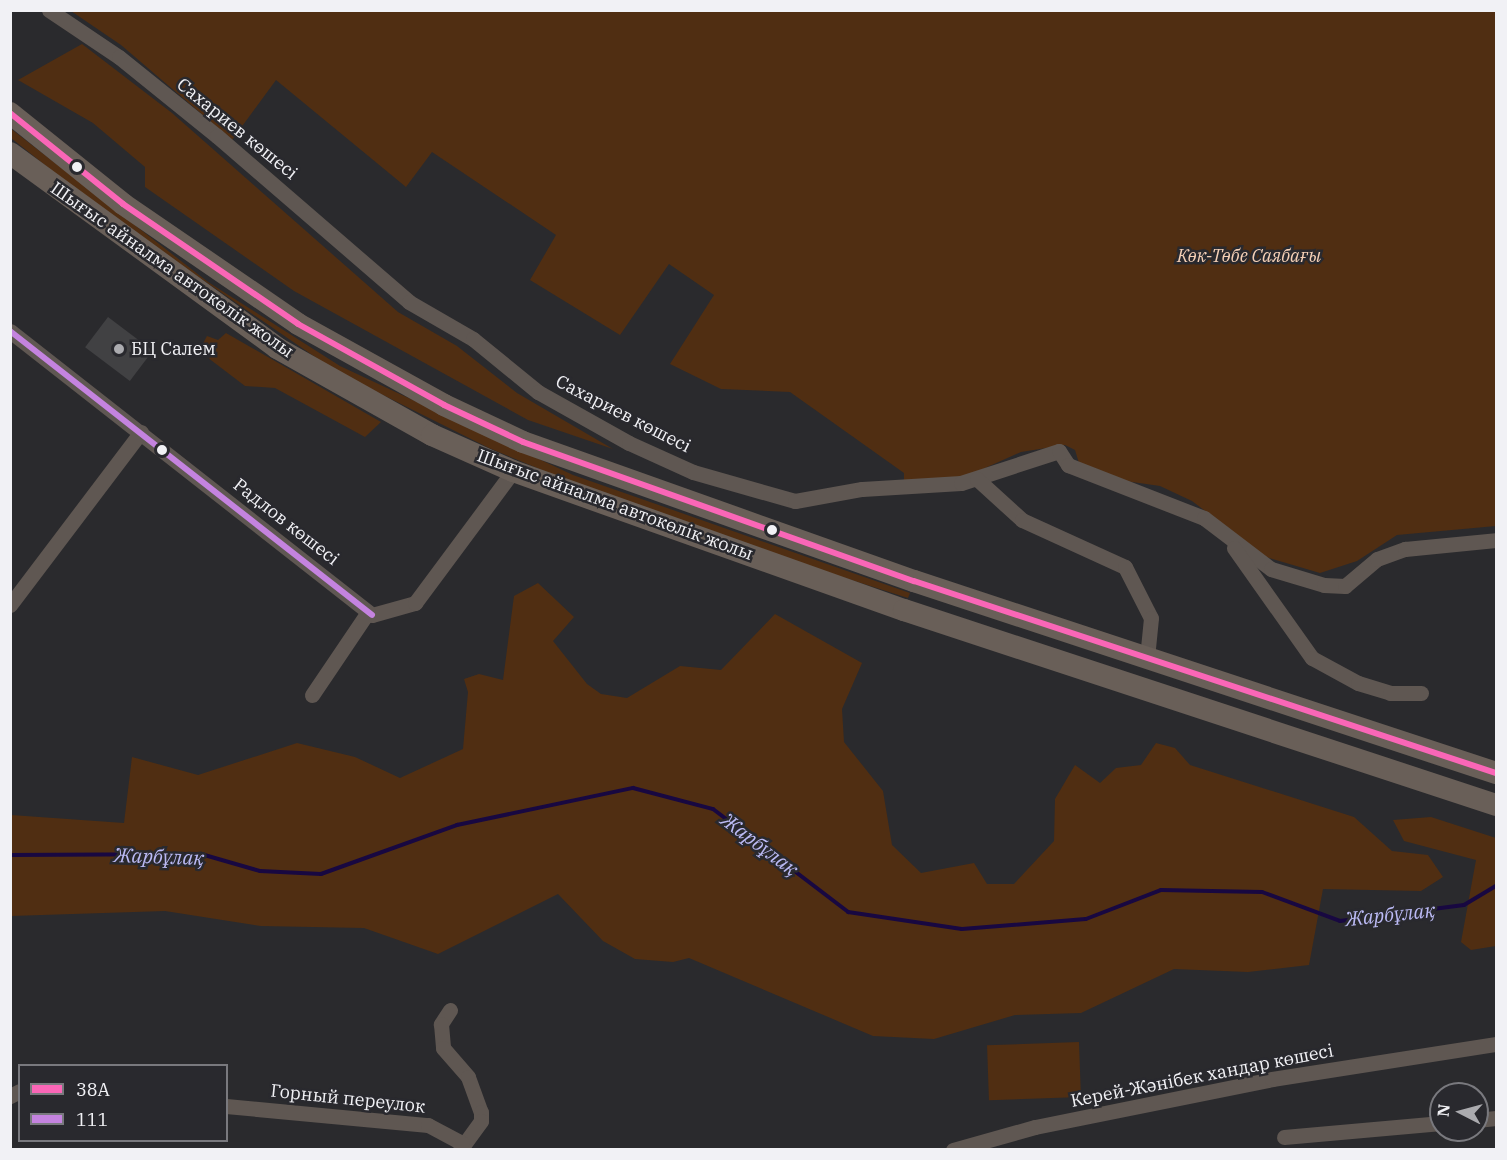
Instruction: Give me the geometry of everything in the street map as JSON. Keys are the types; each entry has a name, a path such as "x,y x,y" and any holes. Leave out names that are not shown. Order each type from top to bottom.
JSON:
{"main road":[{"path":"10,112 123,204 298,324 444,405 576,463 1146,658 1497,773"},
{"name":"Шығыс айналма автокөлік жолы","path":"10,153 278,348 432,435 513,471 973,632 1497,804"}],"street":[{"name":"Сахариев көшесі","path":"49,10 119,57 217,136 409,302 473,339 538,392 629,443 703,476 795,501 838,492 916,489 977,479 1002,467 1059,451 1068,465 1204,518 1229,539 1294,579 1345,586 1377,559 1430,543 1465,547 1497,540"},
{"name":"Радлов көшесі","path":"10,331 368,612"},
{"path":"10,605 141,432"},
{"path":"312,695 368,612 372,615 416,603 501,494 513,471"},
{"path":"977,479 1022,520 1125,567 1151,618 1146,658"},
{"path":"1229,539 1312,658 1358,683 1390,693 1421,693"},
{"path":"450,1010 441,1024 443,1048 468,1077 481,1112 481,1121 461,1146"},
{"name":"Керей-Жәнібек хандар көшесі","path":"953,1149 1035,1127 1272,1079 1497,1044"},
{"name":"Горный переулок","path":"228,1106 428,1125 461,1146"},
{"path":"1284,1137 1429,1124"}],"green space":[{"name":"Көк-Төбе Саябағы","path":"71,11 1496,11 1496,526 1397,535 1357,561 1320,573 1266,557 1192,501 1160,486 1105,478 1079,463 1075,450 1065,445 1021,452 965,477 904,482 904,473 790,392 721,389 670,364 714,295 669,264 620,335 530,280 556,235 432,152 406,187 276,80 232,140 121,45"},
{"path":"82,44 172,113 398,312 457,346 517,393 613,449 528,420 294,291 145,187 145,167 93,123 18,80"},
{"path":"10,128 208,282 340,366 573,475 910,593 908,598 735,543 571,482 489,448 337,372 104,212 11,138"},
{"path":"226,333 381,422 365,437 275,388 245,386 199,351 207,336 218,340"},
{"path":"538,583 574,617 553,641 587,684 601,694 627,698 680,666 721,670 775,614 862,663 842,709 844,742 883,791 892,845 921,873 974,863 987,884 1014,884 1054,841 1055,799 1075,765 1100,783 1116,768 1141,765 1156,743 1175,748 1190,765 1354,817 1392,851 1428,855 1443,877 1421,891 1323,889 1309,965 1248,972 1174,969 1081,1013 1015,1015 934,1039 873,1036 689,958 673,962 635,959 603,941 558,894 438,954 364,928 261,926 165,911 11,916 11,815 124,823 132,757 198,775 297,743 355,757 400,778 463,749 468,692 464,679 479,674 503,680 514,596"},
{"path":"1431,817 1496,838 1496,946 1471,950 1461,942 1476,860 1404,841 1393,820"},
{"path":"1079,1042 1081,1097 989,1100 987,1045"}],"building":[{"name":"БЦ Салем","path":"108,317 153,351 130,381 85,347"}],"waterway":[{"name":"Жарбұлақ","path":"10,855 201,854 260,871 321,874 457,825 633,788 713,809 848,912 962,929 1086,919 1161,890 1262,892 1340,921 1464,905 1496,886"}],"transit line":[{"name":"38А","path":"10,113 123,204 298,324 444,405 523,442 914,581 1496,773"},
{"name":"111","path":"10,331 372,615"}],"place":[{"name":"БЦ Салем","path":"119,349"}]}
